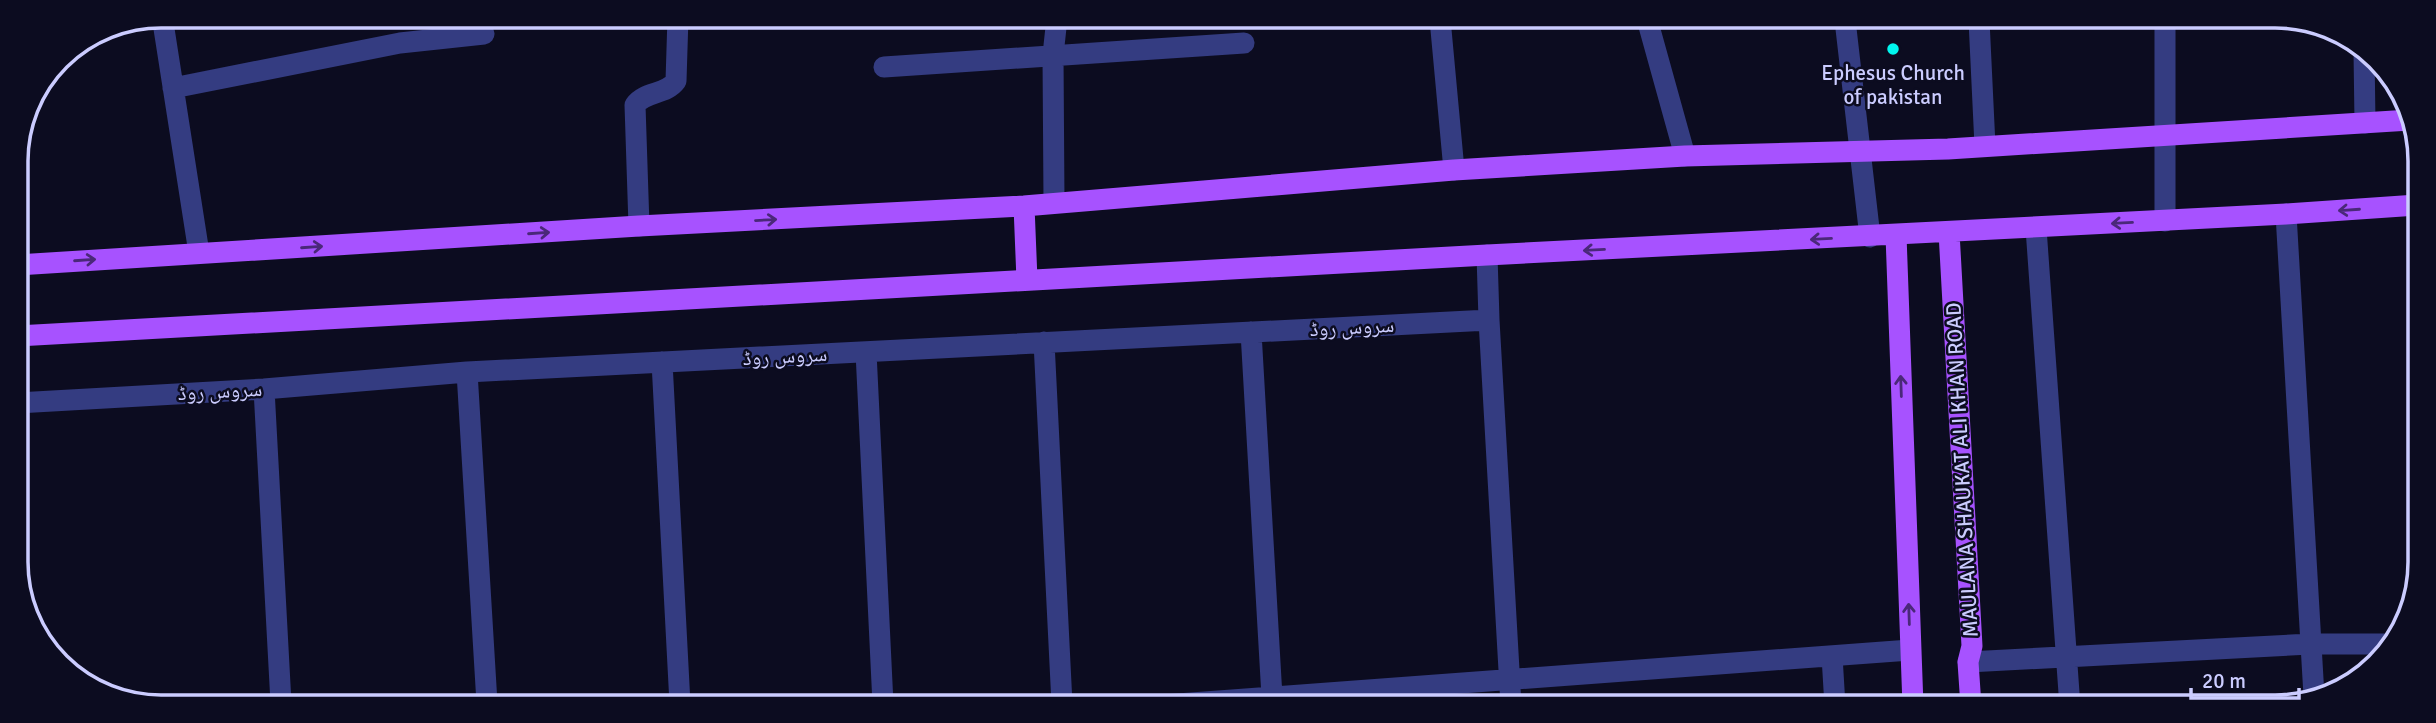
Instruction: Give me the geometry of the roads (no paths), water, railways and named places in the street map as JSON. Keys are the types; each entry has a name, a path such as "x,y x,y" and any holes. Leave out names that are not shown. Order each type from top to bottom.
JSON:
{"main road":[{"path":"28,264 639,226 1024,206 1454,170 1685,156 1985,146 2401,120"},
{"path":"1024,206 1027,280"},
{"path":"28,336 1487,255 1896,236 2408,206"},
{"name":"MAULANA SHAUKAT ALI KHAN ROAD","path":"1949,232 1972,646 1968,662 1970,695"},
{"path":"1896,236 1912,695"}],"street":[{"path":"164,28 198,253"},
{"path":"639,226 635,105 640,99 671,88 676,81 678,28"},
{"path":"1054,202 1053,55 1056,28"},
{"path":"1441,28 1454,170"},
{"path":"1649,28 1685,156"},
{"path":"1846,28 1870,237"},
{"path":"1979,28 1985,146"},
{"path":"2165,28 2165,221"},
{"path":"173,88 400,43 484,34"},
{"path":"884,67 1244,43"},
{"path":"2364,63 2365,122"},
{"path":"2286,214 2314,689"},
{"path":"2036,228 2069,695"},
{"path":"1487,255 1511,695"},
{"name":"سروس روڈ","path":"28,402 264,389 467,372 1489,320"},
{"path":"1251,332 1272,695"},
{"path":"1044,342 1062,695"},
{"path":"866,352 883,695"},
{"path":"662,362 680,695"},
{"path":"467,372 487,695"},
{"path":"264,389 281,695"},
{"path":"1968,662 2380,644"},
{"path":"1298,695 1910,650"},
{"path":"1832,656 1834,695"}],"place":[{"name":"Ephesus Church of pakistan","path":"1893,49"}]}
